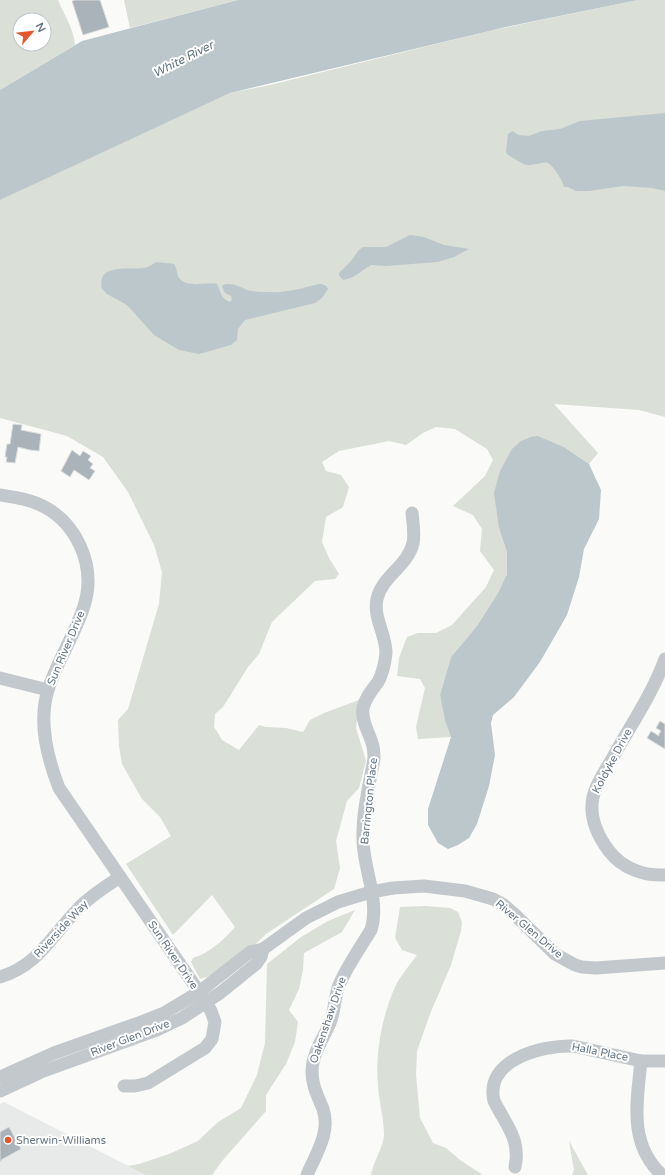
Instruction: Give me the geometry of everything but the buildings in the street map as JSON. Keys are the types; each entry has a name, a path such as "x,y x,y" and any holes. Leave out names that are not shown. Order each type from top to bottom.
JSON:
{"street":[{"name":"Sun River Drive","path":"0,495 28,500 52,512 71,530 84,555 88,580 85,604 48,690 44,724 45,743 52,770 59,788 211,1011 215,1022 212,1038 205,1048 148,1083 135,1086 124,1086"},
{"name":"Barrington Place","path":"371,892 365,860 363,832 374,749 365,727 363,711 369,694 382,674 385,658 385,644 376,608 378,594 387,580 403,563 409,554 413,543 414,532 412,513"},
{"name":"Koldyke Drive","path":"665,659 647,697 596,788 592,805 593,817 598,835 618,861 630,869 639,872 665,875"},
{"path":"0,678 48,690"},
{"name":"Riverside Way","path":"0,977 18,970 36,957 84,903 120,877"},
{"name":"River Glen Drive","path":"0,1077 54,1053 150,1019 180,1004 220,993 256,964 261,957 263,949 290,929 314,914 343,900 371,892 411,886 430,887 465,891 494,899 514,913 555,954 574,965 582,967 596,968 665,963"},
{"name":"Oakenshaw Drive","path":"307,1175 325,1133 326,1125 323,1109 314,1090 312,1071 314,1058 333,1016 337,990 342,978 371,930 374,916 371,892"},
{"name":"River Glen Drive","path":"0,1091 41,1072 157,1030 182,1018 202,998"},
{"name":"Halla Place","path":"515,1167 517,1158 515,1143 492,1096 495,1080 507,1065 516,1058 545,1048 573,1046 641,1061 665,1061"},
{"path":"641,1061 636,1115 638,1132 642,1146 649,1159 662,1175"}],"shaded area":[{"path":"0,0 58,0 71,28 75,45 0,90"},
{"path":"124,0 238,0 130,28"},
{"path":"638,0 665,0 665,417 639,410 554,404 598,453 589,464 564,447 538,436 499,528 507,552 507,574 498,593 477,626 451,657 440,695 445,721 451,737 418,739 416,727 425,688 420,679 397,676 399,658 407,637 418,633 436,633 452,625 486,587 494,570 480,551 482,529 473,515 453,506 485,476 493,460 487,449 455,429 436,427 423,433 406,445 389,441 339,451 322,462 326,471 341,475 349,487 343,507 326,517 322,542 329,558 339,574 335,579 315,581 272,622 259,654 248,667 223,707 215,714 214,727 222,740 239,750 259,725 266,727 286,728 303,732 310,720 359,700 356,728 366,761 359,788 347,801 336,841 340,868 334,889 266,934 244,954 226,967 200,979 191,962 193,958 216,946 235,927 212,895 173,935 126,864 171,836 160,817 142,799 122,764 119,746 118,720 128,709 159,604 162,572 154,545 128,492 103,457 67,436 0,418 0,200 96,154 230,93 270,85 489,31"},
{"path":"425,906 450,908 458,912 462,922 461,931 451,965 430,1014 417,1051 416,1075 420,1118 433,1143 446,1148 460,1160 483,1175 371,1175 384,1139 377,1073 383,1021 396,985 417,955 402,950 395,938 400,907"},
{"path":"355,910 342,932 304,953 303,970 299,989 289,1010 298,1022 295,1042 286,1064 266,1095 266,1111 223,1160 212,1175 146,1175 128,1166 169,1154 198,1141 218,1122 241,1108 257,1075 265,1043 267,964 301,937 328,921"},
{"path":"4,1102 146,1175 0,1175 0,1104"},
{"path":"569,1141 588,1175 572,1175 574,1170"}],"water":[{"name":"White River","path":"238,0 638,0 506,27 230,93 0,200 0,90 82,41"},
{"path":"665,113 665,191 652,188 623,186 589,191 576,191 568,187 564,187 557,173 548,163 526,165 509,156 506,152 508,134 513,131 518,135 529,136 542,131 560,129 580,121"},
{"path":"410,235 424,237 444,245 469,249 454,257 438,262 386,266 371,265 347,279 343,280 339,275 339,273 363,247 386,247"},
{"path":"157,262 174,264 181,280 190,284 217,284 223,297 230,302 232,300 231,296 225,293 222,287 226,284 232,284 247,290 261,292 289,291 319,284 324,285 328,289 322,298 315,303 245,320 238,329 237,340 231,345 199,354 179,350 154,335 127,305 107,294 102,289 101,281 108,271 145,268"},
{"path":"538,436 564,447 589,464 601,490 599,519 584,549 579,577 567,615 540,662 514,697 493,715 491,723 495,755 489,786 477,824 469,838 448,849 438,843 428,825 428,809 451,737 445,721 440,695 451,657 477,626 498,593 507,574 507,552 499,528 494,493 500,471 512,449 521,441"}],"place":[{"name":"Sherwin-Williams","path":"8,1140"}]}
